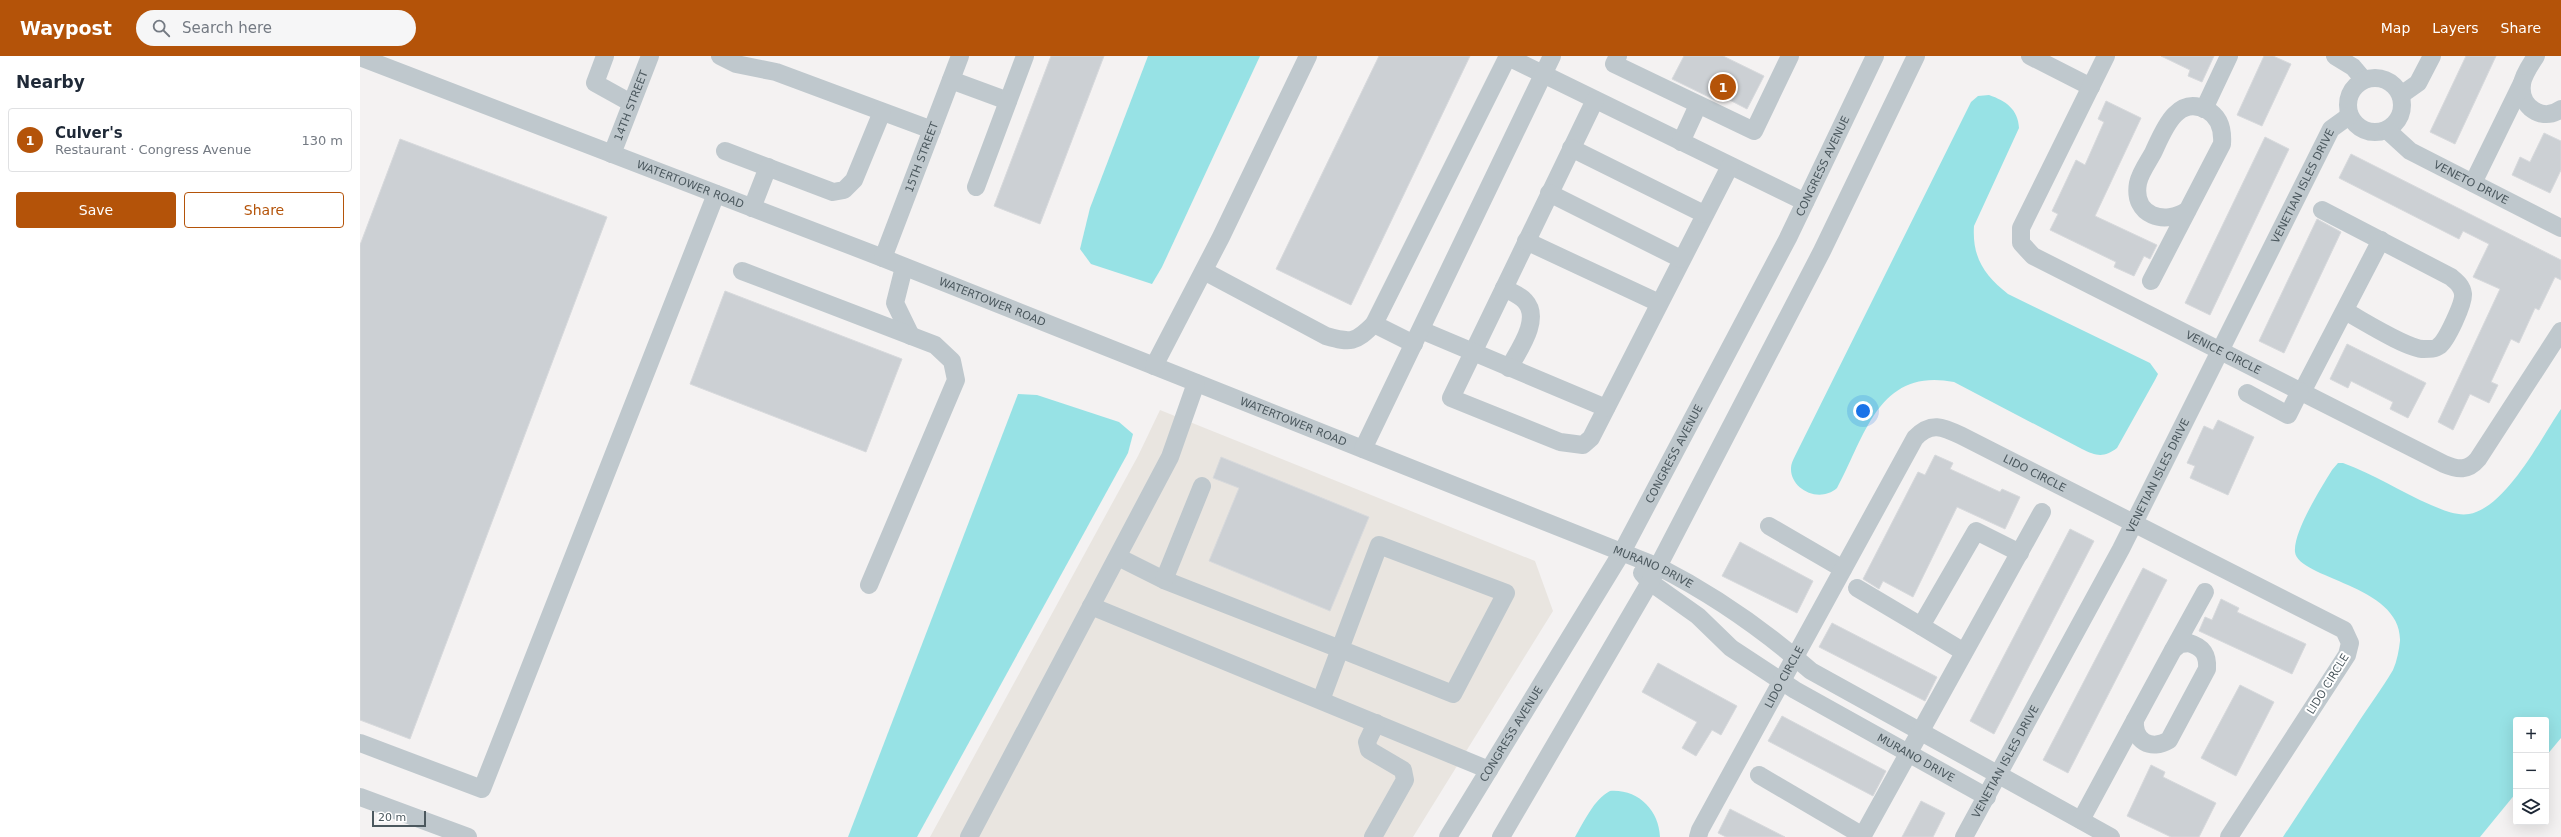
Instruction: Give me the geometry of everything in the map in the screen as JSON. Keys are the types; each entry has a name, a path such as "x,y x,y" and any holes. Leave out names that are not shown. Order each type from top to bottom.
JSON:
{"street":[{"path":"605,56 595,83 632,103"},
{"name":"14TH STREET","path":"612,154 650,56"},
{"path":"720,56 736,64 776,72 932,130"},
{"name":"15TH STREET","path":"883,258 960,56"},
{"path":"976,187 1025,56"},
{"path":"1154,366 1204,271 1308,56"},
{"path":"1204,271 1326,336 1347,342 1359,338 1374,324 1508,56 1543,75 1805,202"},
{"path":"1363,449 1552,56"},
{"path":"1618,56 1614,64 1754,131 1790,56"},
{"name":"CONGRESS AVENUE","path":"1448,837 1622,552 1805,202 1875,56"},
{"path":"1501,837 1658,567 1822,252 1916,56"},
{"path":"2030,56 2090,88"},
{"name":"VENICE CIRCLE","path":"2106,56 2021,228 2021,243 2026,250 2040,260 2454,468 2467,468 2478,459 2561,331"},
{"path":"2204,109 2229,56"},
{"path":"2335,56 2353,67 2364,80"},
{"path":"2401,95 2418,83 2432,56"},
{"path":"2473,183 2536,56"},
{"name":"WATERTOWER ROAD","path":"360,57 883,258 1622,552"},
{"path":"2378,78 2390,82 2401,95 2401,114 2395,125 2387,130 2372,133 2360,129 2349,116 2349,96 2355,86 2364,80 2378,78"},
{"path":"951,80 1008,101"},
{"path":"2522,82 2521,94 2526,104 2534,112 2545,115 2561,110"},
{"path":"1594,100 1451,398 1572,445 1583,445 1591,438 1681,259 1730,166"},
{"path":"1681,142 1698,105"},
{"path":"2151,281 2188,210 2222,144 2222,131 2218,119 2204,109 2195,106 2182,109 2172,116 2138,182 2137,195 2142,207 2152,216 2164,219 2177,217 2188,210"},
{"path":"726,150 833,192 844,190 854,180 882,112"},
{"name":"VENETIAN ISLES DRIVE","path":"1964,837 1999,775 2134,523 2331,129 2349,116"},
{"name":"VENETO DRIVE","path":"2387,130 2410,151 2561,228"},
{"path":"1571,148 1704,214"},
{"path":"752,208 768,167"},
{"path":"360,744 482,789 716,194"},
{"path":"1549,194 1681,259"},
{"path":"2322,210 2451,277 2460,285 2462,303 2447,334 2439,346 2423,349 2415,347 2345,312"},
{"path":"2247,393 2288,415 2345,312 2381,240"},
{"path":"1526,241 1659,303"},
{"path":"904,267 895,303 911,336"},
{"path":"742,271 935,346 952,361 956,380 870,585"},
{"path":"1504,288 1523,299 1531,311 1531,320 1525,337 1509,368"},
{"path":"1374,324 1472,353 1606,408"},
{"path":"969,837 1170,457 1196,383"},
{"name":"LIDO CIRCLE","path":"1698,837 1700,830 1915,438 1928,427 1936,426 1962,436 2344,630 2350,643 2343,663 2229,837"},
{"path":"1164,580 1202,486"},
{"path":"1759,776 1862,836 2042,512"},
{"path":"1769,526 1843,569"},
{"path":"1921,626 1976,531 2020,553"},
{"path":"1118,557 1164,580 1340,649 1453,694 1506,593 1379,545 1340,649 1321,700"},
{"name":"MURANO DRIVE","path":"1622,552 1658,567 1694,585 1772,637 1811,671 1999,775"},
{"name":"MURANO DRIVE","path":"1622,552 1650,582 1698,616 1731,648 1782,681 1987,796"},
{"path":"1857,588 1964,652"},
{"path":"2081,820 2205,592"},
{"path":"1091,606 1489,770"},
{"path":"2135,720 2134,729 2137,737 2144,743 2152,746 2169,740 2203,676 2208,660 2204,652 2198,646 2185,644 2173,650"},
{"path":"1373,837 1404,780 1403,770 1369,750 1367,742 1376,723"},
{"path":"1999,775 2111,837"},
{"path":"360,797 468,837"}],"shaded area":[{"path":"1160,410 1535,561 1553,611 1413,837 930,837 1138,456"}],"water":[{"path":"1148,56 1260,56 1162,267 1152,284 1091,264 1080,249 1090,208"},
{"path":"1989,95 2006,103 2014,111 2019,128 1974,226 1975,247 1981,264 1992,280 2008,294 2150,363 2158,374 2117,448 2104,455 2092,453 2082,449 1954,382 1928,380 1908,385 1891,396 1878,410 1866,428 1837,488 1830,493 1822,495 1807,492 1800,488 1792,476 1791,466 1794,459 1971,102 1978,96"},
{"path":"1018,394 1037,395 1119,422 1133,434 1128,453 917,837 848,837"},
{"path":"2561,409 2561,738 2549,752 2549,717 2513,717 2513,797 2480,837 2283,837 2389,677 2396,663 2400,644 2396,622 2385,607 2368,595 2313,569 2300,561 2295,552 2298,533 2332,470 2338,463 2343,463 2366,472 2440,509 2454,513 2469,514 2483,509 2496,499 2509,486 2533,453"},
{"path":"1610,791 1620,791 1629,794 1645,803 1656,818 1660,837 1575,837 1594,805 1599,799"}],"building":[{"path":"1051,56 1104,56 1040,224 994,206"},
{"path":"1379,56 1470,56 1351,305 1276,269"},
{"path":"1684,56 1723,56 1764,76 1747,109 1718,94 1715,100 1672,79"},
{"path":"2161,56 2214,56 2202,82 2188,76 2190,70"},
{"path":"2264,56 2273,56 2291,64 2262,126 2237,115"},
{"path":"2466,56 2496,56 2455,144 2430,132"},
{"path":"2106,101 2141,118 2095,216 2157,245 2150,259 2144,256 2134,276 2114,267 2116,262 2050,230 2058,214 2052,211 2076,160 2085,165 2104,122 2098,119"},
{"path":"2544,133 2561,141 2561,170 2550,193 2512,175 2520,157 2530,162"},
{"path":"2265,137 2289,149 2210,315 2185,303"},
{"path":"400,139 607,217 410,739 360,720 360,245"},
{"path":"2351,154 2561,260 2561,280 2555,277 2539,310 2535,308 2519,343 2511,339 2491,382 2498,385 2489,403 2470,394 2453,430 2438,422 2500,289 2473,277 2489,244 2463,231 2459,239 2339,178"},
{"path":"2317,219 2341,232 2284,353 2259,341"},
{"path":"725,291 902,359 866,452 690,384"},
{"path":"2347,344 2426,383 2408,418 2390,409 2393,402 2351,381 2348,388 2330,379"},
{"path":"2218,420 2254,437 2228,495 2190,478 2195,466 2187,463 2204,426 2213,430"},
{"path":"1935,455 1953,463 1950,469 2000,492 2002,489 2020,497 2005,529 1957,507 1913,597 1883,581 1879,589 1863,579 1918,472 1925,475"},
{"path":"1221,457 1369,517 1330,611 1209,561 1239,488 1213,478"},
{"path":"2070,529 2094,541 1994,734 1970,721"},
{"path":"1740,542 1813,581 1797,613 1722,576"},
{"path":"2143,568 2167,580 2068,773 2043,760"},
{"path":"2221,599 2239,608 2237,612 2306,644 2292,674 2199,631 2205,617 2212,620"},
{"path":"1832,623 1937,677 1925,701 1819,647"},
{"path":"1658,663 1737,706 1721,735 1712,730 1696,756 1682,748 1697,722 1642,692"},
{"path":"2240,685 2274,702 2236,776 2201,758"},
{"path":"1782,716 1886,771 1873,796 1768,741"},
{"path":"2151,765 2165,772 2163,777 2216,803 2199,837 2171,837 2127,816"},
{"path":"1921,801 1945,813 1933,837 1902,837"},
{"path":"1730,809 1785,837 1726,837 1718,833"}],"place":[{"name":"Culver's","path":"1723,87"}]}
